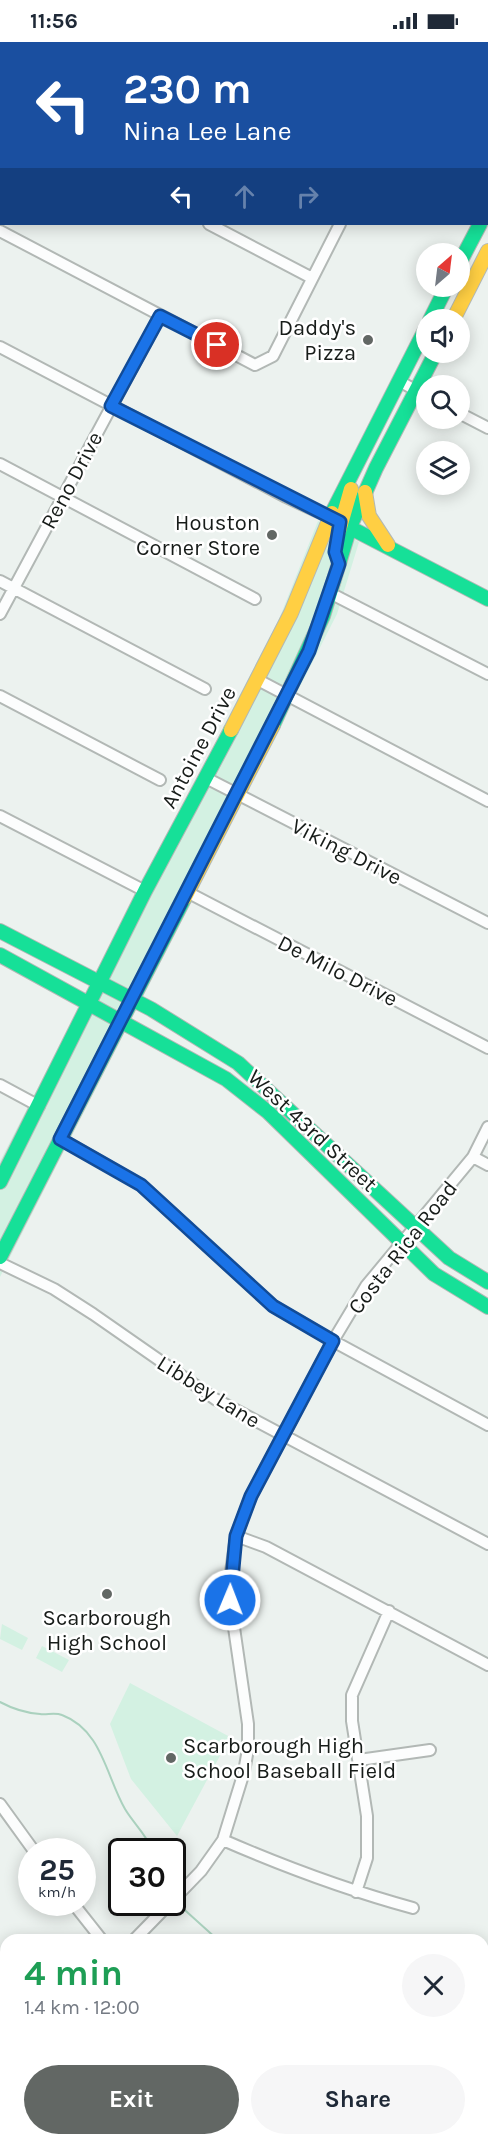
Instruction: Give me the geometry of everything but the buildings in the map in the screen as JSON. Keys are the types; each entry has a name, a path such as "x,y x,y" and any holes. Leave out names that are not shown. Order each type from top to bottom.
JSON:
{"main road":[{"path":"469,243 479,225"},
{"path":"459,309 488,254"},
{"name":"Antoine Drive","path":"340,522 357,461 416,348"},
{"name":"Antoine Drive","path":"0,1182 146,891 291,613 340,522 365,492 416,402"},
{"path":"365,492 367,508 374,528 391,549"},
{"path":"0,1257 309,651 339,564 335,552 340,522 488,598"},
{"name":"West 43rd Street","path":"0,931 210,1043 280,1099 449,1258 488,1282"},
{"name":"West 43rd Street","path":"0,955 209,1068 268,1112 434,1274 488,1307"},
{"path":"268,1112 280,1099"}],"street":[{"path":"211,225 312,278"},
{"path":"0,231 255,365 273,356 339,225"},
{"path":"470,246 488,254"},
{"name":"Reno Drive","path":"0,614 160,316"},
{"path":"0,347 340,522"},
{"path":"399,381 416,390"},
{"path":"470,419 488,428"},
{"path":"0,464 255,599"},
{"path":"0,581 205,689"},
{"path":"330,593 488,674"},
{"path":"258,680 488,801"},
{"path":"0,696 160,780"},
{"name":"Viking Drive","path":"206,778 488,923"},
{"path":"0,816 146,891"},
{"name":"De Milo Drive","path":"187,892 488,1048"},
{"path":"0,1085 39,1106"},
{"name":"Costa Rica Road","path":"186,1887 201,1871 223,1840 237,1800 248,1749 248,1724 230,1600 236,1536 251,1496 333,1341 366,1286 473,1157 488,1127"},
{"path":"60,1139 141,1185 273,1306 488,1425"},
{"path":"473,1157 488,1165"},
{"name":"Libbey Lane","path":"0,1263 54,1289 215,1400 488,1544"},
{"path":"236,1536 266,1547 488,1665"},
{"path":"356,1892 367,1858 367,1816 352,1721 352,1695 362,1666 389,1611"},
{"path":"359,1760 430,1750"},
{"path":"0,1804 25,1838"},
{"path":"223,1840 279,1865 356,1892 413,1908"},
{"path":"83,1916 97,1934"},
{"name":"Costa Rica Road","path":"140,1934 157,1916"}],"green space":[{"path":"318,521 359,542 337,614 0,1277 0,1161 279,619"},
{"path":"2,1624 28,1638 22,1650 0,1639"},
{"path":"42,1646 69,1660 62,1672 36,1658"},
{"name":"Scarborough High School Baseball Field","path":"130,1683 230,1737 177,1836 131,1779 110,1724"}],"waterway":[{"path":"0,1702 29,1713 62,1715 86,1731 95,1743 125,1809 146,1838"},
{"path":"186,1911 211,1934"}],"traffic: fast":[{"path":"470,243 479,225"},
{"path":"436,309 442,297"},
{"path":"332,513 416,348"},
{"path":"273,725 323,616 350,527 376,468 430,363"},
{"path":"343,524 488,599"},
{"path":"0,1182 145,891 231,730"},
{"path":"0,1257 184,899"},
{"path":"0,931 151,1009 238,1063 449,1258 488,1282"},
{"path":"0,955 226,1079 268,1112 434,1274 488,1307"}],"traffic: slow":[{"path":"459,309 488,251"},
{"path":"339,531 351,489"},
{"path":"365,492 369,516 388,545"},
{"path":"231,730 291,613 332,513"},
{"path":"184,899 273,725"}],"place":[{"name":"Daddy's Pizza","path":"368,340"},
{"name":"Houston Corner Store","path":"272,535"},
{"name":"Scarborough High School","path":"107,1594"},
{"name":"Scarborough High School Baseball Field","path":"171,1758"}],"route":[{"path":"217,345 160,316 111,406 286,497 340,522 335,552 339,564 323,616 288,696 60,1139 141,1185 273,1306 333,1341 251,1496 236,1536 230,1579 230,1600"}]}
